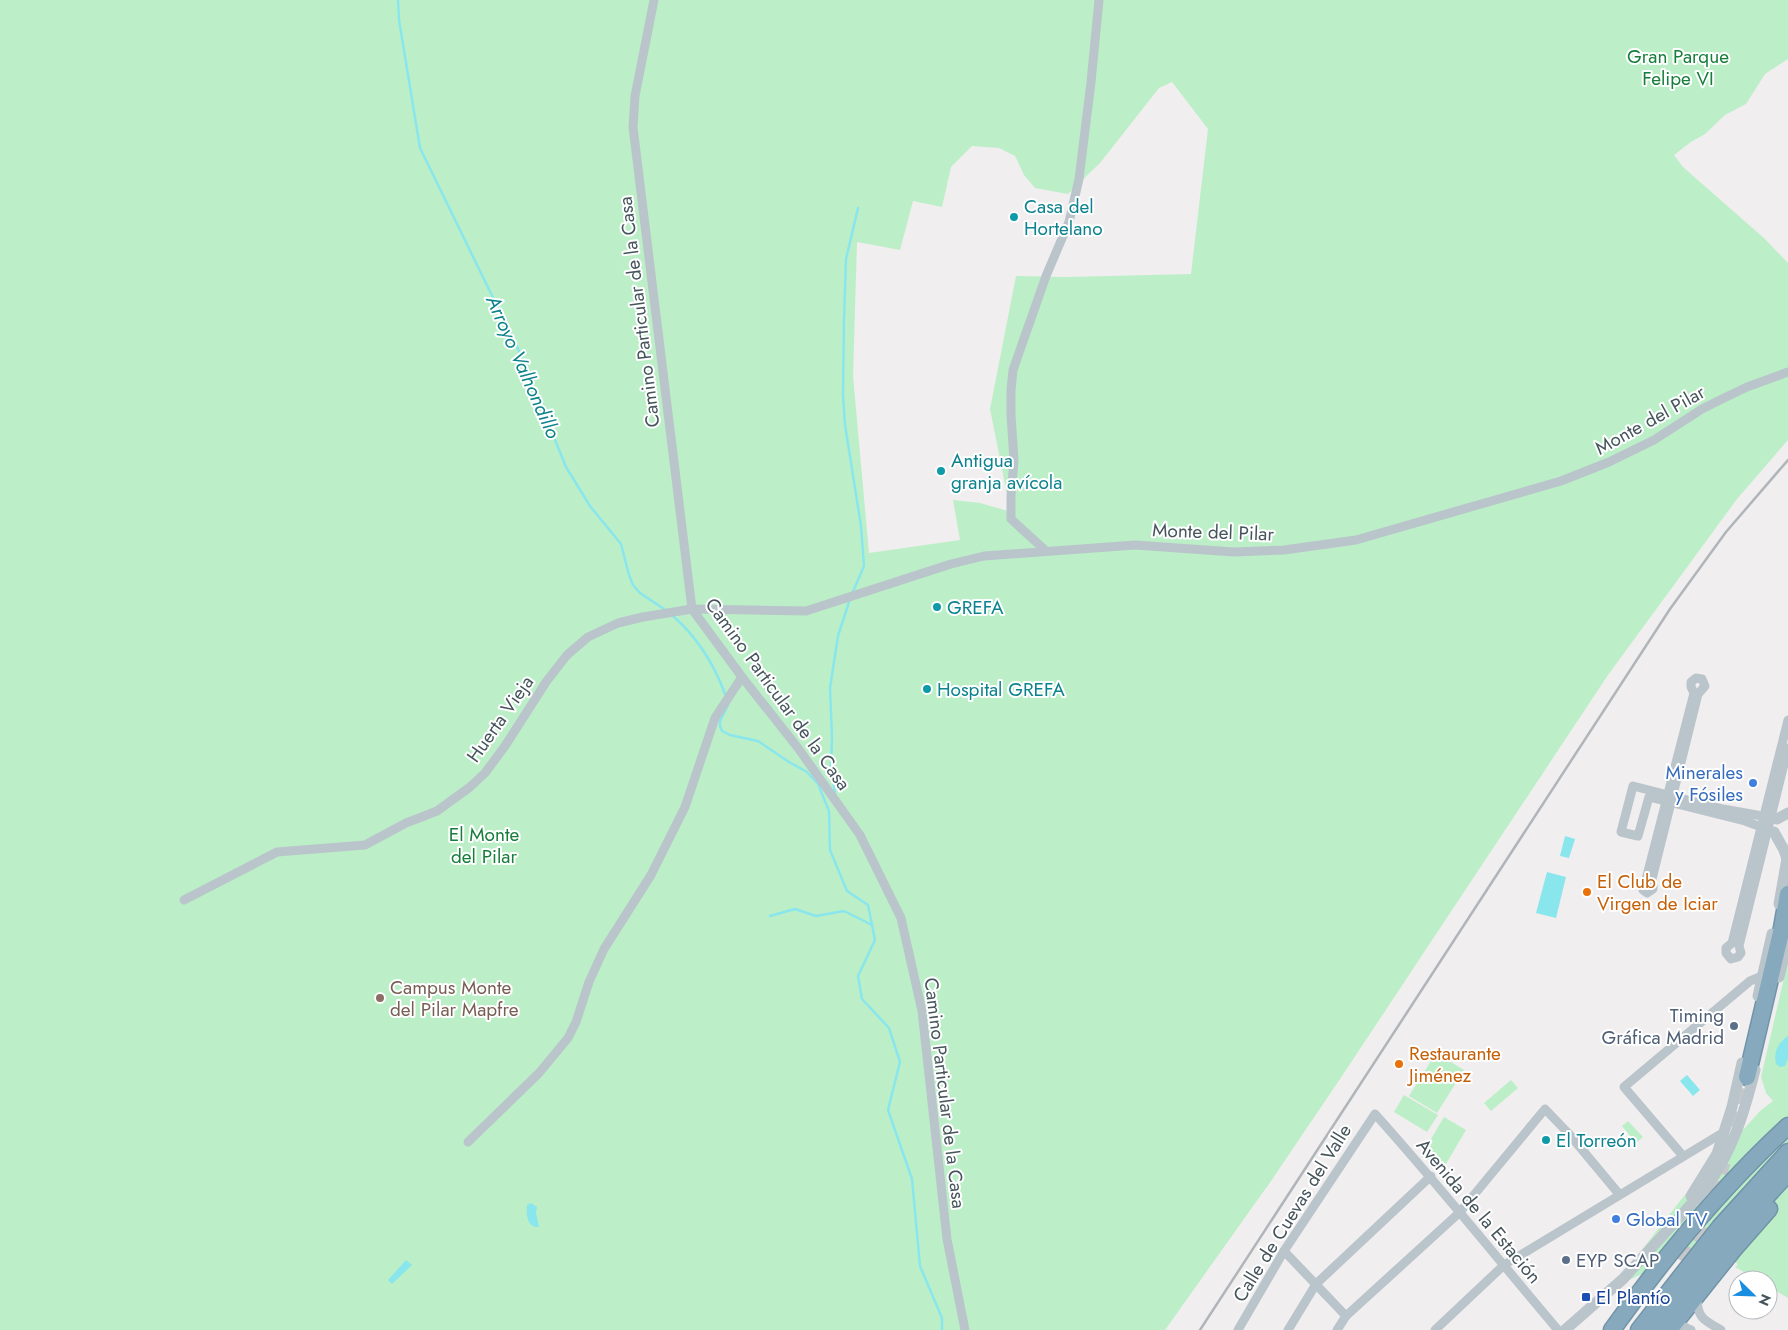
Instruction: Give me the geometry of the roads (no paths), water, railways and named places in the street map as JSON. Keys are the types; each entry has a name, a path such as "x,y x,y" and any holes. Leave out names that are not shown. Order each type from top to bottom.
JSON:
{"highway":[{"path":"1747,1077 1782,928 1787,888"},
{"path":"1612,1330 1640,1291 1698,1220 1787,1127"},
{"path":"1640,1330 1720,1227 1788,1152"},
{"path":"1665,1329 1729,1237 1788,1173"},
{"path":"1665,1329 1698,1295 1739,1243 1788,1189"},
{"path":"1628,1330 1680,1260"}],"street":[{"name":"Camino Particular de la Casa","path":"654,0 635,96 633,127 692,609 798,748 860,835 901,918 922,1011 947,1239 966,1330"},
{"path":"1046,551 1011,518 1010,496 1014,460 1011,390 1013,370 1046,276 1069,222 1079,179 1091,82 1098,0"},
{"name":"Monte del Pilar","path":"643,617 692,609 806,611 857,593 951,564 984,556 1135,545 1234,552 1284,550 1356,540 1561,481 1610,462 1654,440 1702,409 1747,387 1788,372"},
{"name":"Huerta Vieja","path":"184,900 277,852 365,845 437,811 470,787 485,773 505,746 546,682 567,655 588,636 618,623 643,617"},
{"path":"468,1142 538,1072 568,1038 576,1022 589,982 604,949 652,875 685,807 715,718 742,677"},
{"path":"1669,799 1642,885 1646,893 1653,890 1651,883 1669,799 1694,693 1691,682 1698,677 1704,681 1705,686 1698,694 1669,799"},
{"path":"1788,720 1771,823 1732,944 1726,948 1726,954 1731,959 1738,957 1741,952 1739,946 1771,823 1788,748"},
{"path":"1669,799 1649,797 1638,836 1621,832 1633,786 1669,799 1771,823 1788,836"},
{"path":"1771,823 1788,813"},
{"path":"1565,1330 1623,1279 1706,1188 1713,1171 1732,1107 1762,976 1787,888 1787,856 1771,823"},
{"path":"1713,1171 1733,1143 1741,1123 1788,940"},
{"path":"1683,1156 1624,1087 1750,980 1762,976"},
{"path":"1338,1330 1346,1316 1459,1213 1545,1109 1569,1134 1619,1194"},
{"name":"Avenida de la Estación","path":"1375,1114 1430,1176 1558,1330"},
{"name":"Calle de Cuevas del Valle","path":"1238,1330 1284,1251 1375,1114"},
{"path":"1435,1330 1504,1265 1724,1132"},
{"path":"1288,1330 1316,1284 1430,1176"},
{"path":"1284,1251 1346,1316"},
{"path":"1698,1295 1697,1310 1706,1321 1721,1330"},
{"path":"1665,1329 1684,1327 1691,1330"}],"water":[{"path":"1565,836 1575,839 1569,858 1560,856"},
{"path":"1547,872 1566,877 1556,918 1536,913"},
{"path":"1788,1036 1788,1059 1785,1066 1780,1067 1776,1064 1776,1052 1781,1042"},
{"path":"1687,1075 1700,1090 1693,1096 1680,1081"},
{"path":"531,1203 537,1207 536,1213 539,1227 535,1227 528,1220 527,1205"},
{"path":"406,1260 412,1265 392,1284 388,1280"}],"waterway":[{"name":"Arroyo Valhondillo","path":"398,0 399,20 420,148 520,353 566,467 590,506 621,544 633,585 640,593 667,611"},
{"path":"852,594 864,566 861,526 845,425 843,395 844,319 846,259 858,208"},
{"path":"835,793 831,768 830,688 838,636 850,599"},
{"name":"Arroyo Valhondillo","path":"673,616 690,633 704,652 716,672 725,694"},
{"name":"Arroyo Valhondillo","path":"728,705 720,721 722,731 730,735 758,741 807,772 818,784 829,811 830,850 847,891 868,905 875,940 858,976 862,999 889,1028 900,1062 888,1110 912,1179 920,1266 942,1318 942,1330"},
{"path":"770,916 795,909 816,916 844,911 872,925"}],"tunnel":[{"path":"1733,1127 1747,1077"},
{"path":"1680,1260 1699,1228 1723,1162"}],"railway":[{"path":"1200,1330 1670,609 1726,532 1788,460"}],"place":[{"name":"Casa del Hortelano","path":"1014,217"},
{"name":"Antigua granja avícola","path":"941,471"},
{"name":"GREFA","path":"937,607"},
{"name":"Hospital GREFA","path":"927,689"},
{"name":"Minerales y Fósiles","path":"1753,783"},
{"name":"El Club de Virgen de Iciar","path":"1587,892"},
{"name":"Campus Monte del Pilar Mapfre","path":"380,998"},
{"name":"Timing Gráfica Madrid","path":"1734,1026"},
{"name":"Restaurante Jiménez","path":"1399,1064"},
{"name":"El Torreón","path":"1546,1140"},
{"name":"Global TV","path":"1616,1219"},
{"name":"EYP SCAP","path":"1566,1260"},
{"name":"El Plantío","path":"1586,1297"}],"park label":[{"name":"Gran Parque Felipe VI","path":"1678,67"},
{"name":"El Monte del Pilar","path":"484,845"}]}
